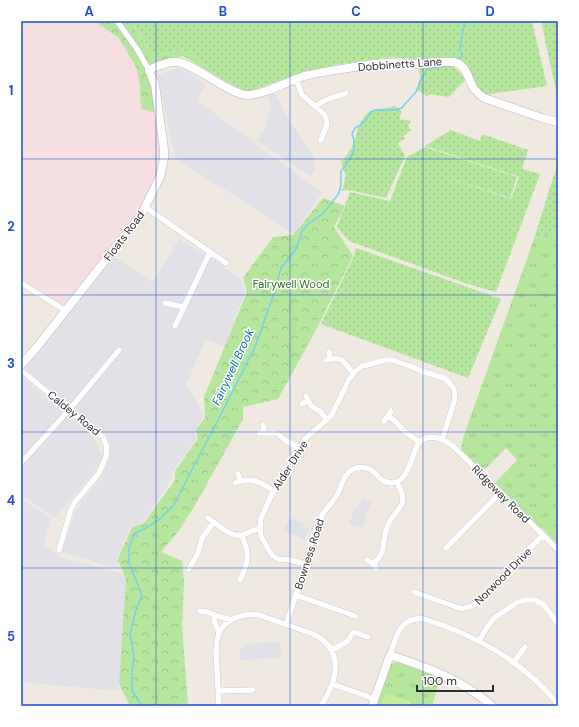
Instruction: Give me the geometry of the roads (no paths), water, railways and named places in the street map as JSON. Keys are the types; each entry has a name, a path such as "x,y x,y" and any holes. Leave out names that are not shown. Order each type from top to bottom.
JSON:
{"street":[{"name":"Floats Road","path":"21,365 66,311 141,215 160,177 164,159 164,149 155,85 149,70 137,49 118,21"},
{"name":"Dobbinetts Lane","path":"149,70 165,64 177,62 189,66 238,93 247,95 269,90 315,73 370,65 396,63 416,64 448,61 457,63 464,68 473,87 484,98 558,122"},
{"path":"296,79 302,95 323,113 326,118 327,124 321,140"},
{"path":"316,107 322,102 346,94"},
{"path":"145,207 226,263"},
{"path":"175,326 210,252"},
{"path":"21,283 66,311"},
{"path":"165,303 184,307"},
{"path":"21,463 69,410 119,350"},
{"path":"329,352 328,359 341,359 353,373 367,364 392,360 444,378 454,389 456,395 442,440 429,437 419,442 404,475 397,482 402,496 402,504 388,525 382,555 374,566 367,560"},
{"name":"Caldey Road","path":"21,370 103,437 107,447 106,457 99,473 71,509 59,550"},
{"name":"Alder Drive","path":"260,529 262,518 274,491 283,479 294,456 308,436 334,412 347,382 353,373"},
{"path":"302,404 307,398 312,407 320,411 327,420"},
{"path":"388,416 404,431 419,442"},
{"path":"263,425 262,433 277,433 285,440 299,448"},
{"name":"Ridgeway Road","path":"442,440 454,447 558,550"},
{"name":"Bowness Road","path":"286,624 318,521 337,495 344,478 355,468 364,468 372,471 385,481 392,483 397,482"},
{"path":"238,474 237,482 250,480 264,484 274,491"},
{"path":"446,548 500,493"},
{"path":"208,518 231,533 237,535 242,535 260,529 262,538 273,556 278,559 290,560 305,564"},
{"path":"189,569 190,562 198,553 202,538 214,522"},
{"path":"240,580 246,571 247,553 242,535"},
{"name":"Norwood Drive","path":"414,592 455,607 471,607 477,603 543,536"},
{"path":"296,595 355,616"},
{"path":"479,641 494,618 518,602 525,600 535,600 544,605 558,624"},
{"path":"200,612 205,612 232,620"},
{"path":"219,706 216,645 219,633 224,626 232,620 245,615 256,614 318,636 332,650 336,665 335,672 329,692 321,706"},
{"path":"215,615 214,620 219,633"},
{"path":"332,684 373,702 401,628 407,622 417,619 429,620 459,631 494,649 514,662 538,682 558,704"},
{"path":"332,650 348,641 353,632 368,637"},
{"path":"514,662 525,647"},
{"path":"390,655 443,675 471,690 489,702 492,706"},
{"path":"218,691 253,690"}],"waterway":[{"name":"Fairywell Brook","path":"457,61 462,56 460,47 465,21"},
{"name":"Fairywell Brook","path":"142,706 132,691 134,658 130,634 136,610 142,595 129,563 129,548 135,533 160,519 173,506 255,347 281,268 296,249 302,231 308,224 321,215 339,193 341,185 341,171 348,163 354,149 354,139 352,134 355,128 361,125 371,112 375,110 393,110 402,108 416,92 427,69 449,65"}],"park label":[{"name":"Fairywell Wood","path":"291,284"}]}
